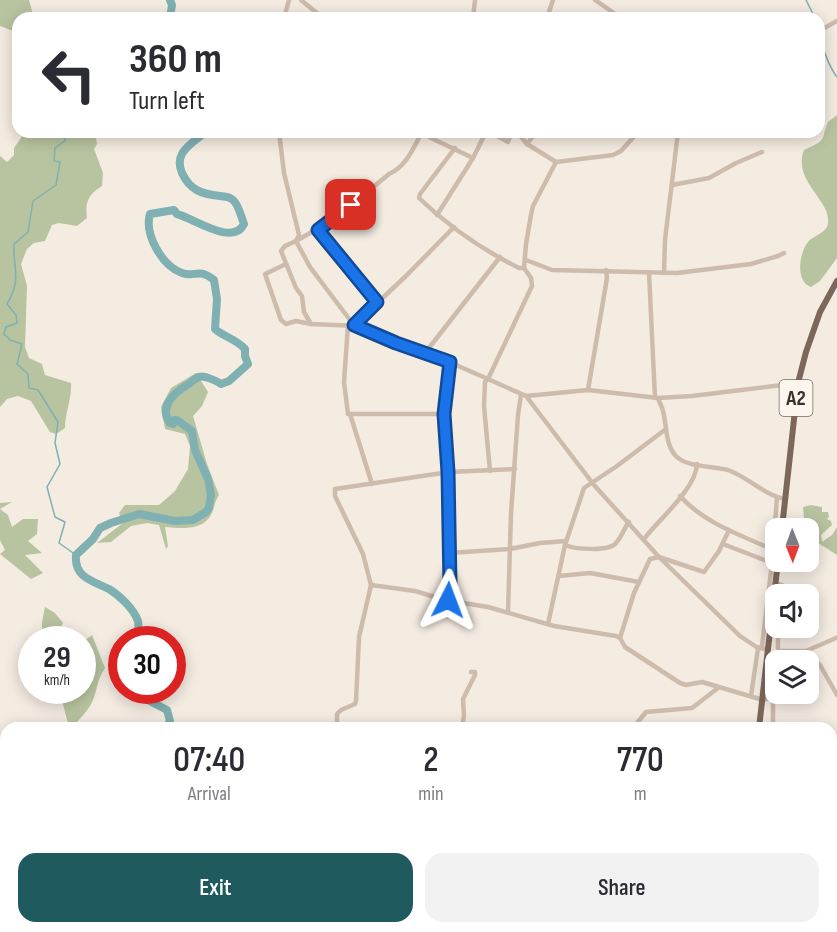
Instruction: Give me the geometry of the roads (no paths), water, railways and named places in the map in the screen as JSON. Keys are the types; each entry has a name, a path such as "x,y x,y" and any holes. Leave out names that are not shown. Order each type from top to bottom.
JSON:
{"main road":[{"name":"A2","path":"783,518 790,439 798,383 820,312 837,281"},
{"path":"760,722 775,572"}],"street":[{"path":"301,0 316,12"},
{"path":"595,0 612,12"},
{"path":"280,138 284,173 299,235 296,241"},
{"path":"311,324 303,309 302,296 296,288 281,250 333,220 399,168 420,138"},
{"path":"431,138 473,158"},
{"path":"438,215 485,138"},
{"path":"522,138 556,162 614,155 621,152 633,138"},
{"path":"527,144 532,138"},
{"path":"664,273 677,138"},
{"path":"455,148 419,196 454,227 500,257 519,268 524,268"},
{"path":"672,185 709,178 762,152"},
{"path":"490,471 484,406 485,382 532,286 531,278 524,268 526,244 534,206 556,162"},
{"path":"351,325 407,275 454,227"},
{"path":"318,230 377,302"},
{"path":"296,241 310,267 350,320 345,382 346,412 350,414 372,484"},
{"path":"526,260 552,270 664,273 729,268 778,256 784,252"},
{"path":"425,353 500,257"},
{"path":"286,264 265,274 281,320 286,324 296,321 311,324 351,325 450,362 524,396 593,482 659,557 715,609 740,636 758,648 767,649"},
{"path":"588,390 607,278 606,270"},
{"path":"649,273 656,398 663,412 674,454 683,462 730,471 777,497 786,499"},
{"path":"448,600 448,472 444,414 450,362"},
{"path":"524,396 588,390 656,398 798,383"},
{"path":"508,612 518,415 524,396"},
{"path":"350,414 444,414"},
{"path":"548,624 565,543 584,488 666,429"},
{"path":"644,539 681,496 694,475 697,464"},
{"path":"337,722 337,714 355,704 357,697 359,637 371,585 363,554 334,492 339,488 448,472 515,469"},
{"path":"681,496 707,518 765,546"},
{"path":"775,518 777,497"},
{"path":"449,553 510,549 540,543 565,543 571,547 609,548 617,543 629,522"},
{"path":"620,638 639,582 650,559 659,557 704,572 723,544 729,530"},
{"path":"723,544 765,559"},
{"path":"751,696 773,572"},
{"path":"559,576 590,573 639,582"},
{"path":"775,583 782,584"},
{"path":"371,585 415,591 508,612 548,624 608,634 620,638 625,647 680,683 686,685 702,682 763,700"},
{"path":"808,650 836,638"},
{"path":"819,664 837,695"},
{"path":"463,722 463,699 475,675 475,672 471,672"},
{"path":"638,722 646,712 692,708 718,688"},
{"path":"773,704 773,722"}],"waterway":[{"path":"170,0 171,12"},
{"path":"806,0 812,12"},
{"path":"825,54 837,77"},
{"path":"65,138 65,141 55,148 54,161 60,162 56,185 33,201 28,232 14,244 16,281 7,304 16,315 17,323 6,327 4,334 10,340 22,344 17,364 28,374 29,388 38,390 58,422 55,443 60,464 47,487 55,517 65,522 59,543 76,555"},
{"path":"138,626 136,616 126,603 109,589 81,574 76,563 76,555 93,539 100,528 111,523 139,514 175,521 193,520 206,512 211,495 208,479 195,450 192,431 177,420 174,420 173,424 170,423 167,417 167,406 177,392 198,378 207,378 221,384 229,381 248,364 245,349 215,329 217,299 214,280 200,273 182,273 168,264 156,248 150,231 150,214 174,210 177,214 222,232 231,233 239,230 244,224 237,205 231,199 197,190 182,173 180,166 182,154 198,138"},
{"path":"156,704 167,710 169,722"}]}
